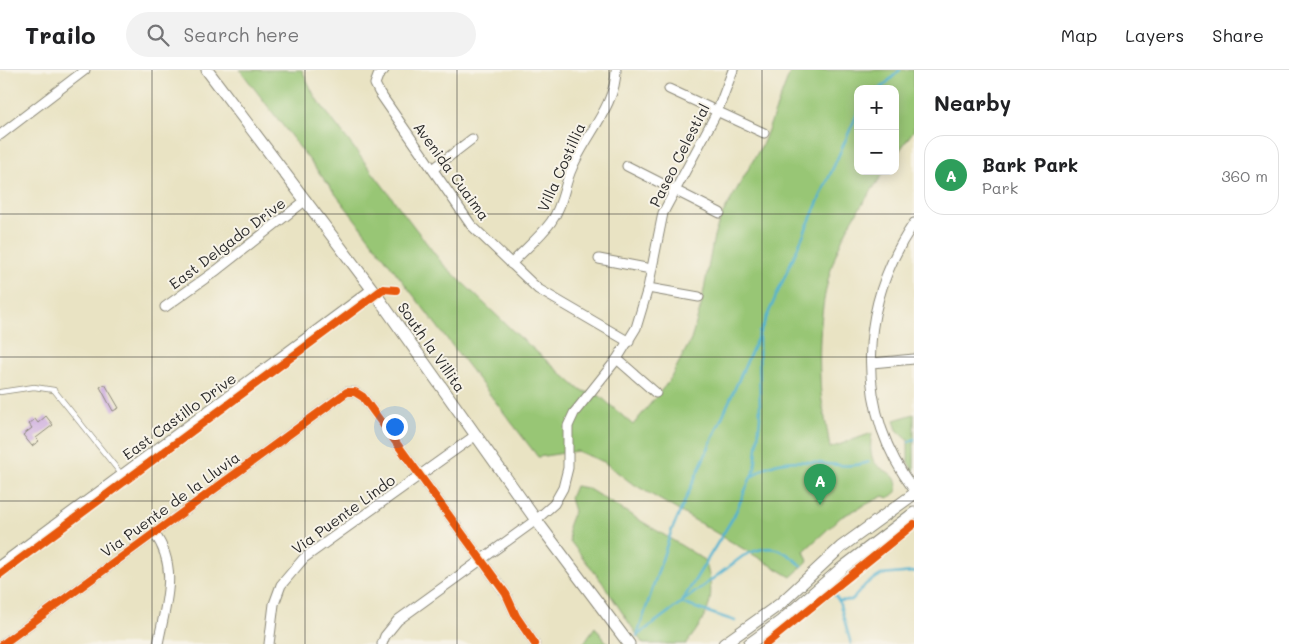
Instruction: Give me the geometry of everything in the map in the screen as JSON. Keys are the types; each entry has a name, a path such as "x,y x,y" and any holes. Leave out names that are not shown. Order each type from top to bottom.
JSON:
{"street":[{"path":"0,134 85,70"},
{"name":"South la Villita","path":"207,70 372,289 536,520 629,644"},
{"name":"Avenida Cuaima","path":"384,70 378,76 375,84 379,92 471,225 538,289 629,342"},
{"name":"Villa Costillia","path":"511,264 551,222 560,206 571,170 580,149 614,89 616,70"},
{"name":"Paseo Celestial","path":"382,644 384,636 398,620 536,520 554,504 563,488 568,468 568,426 574,413 618,359 636,328 648,288 663,213 717,112 734,70"},
{"path":"669,89 764,133"},
{"path":"433,169 472,139"},
{"path":"627,166 720,213"},
{"name":"East Delgado Drive","path":"164,307 217,270 306,200"},
{"path":"914,222 900,244 882,283 874,320 872,363 873,398 877,416 889,449 914,490"},
{"path":"599,260 651,269"},
{"path":"648,288 699,297"},
{"name":"East Castillo Drive","path":"0,565 372,289"},
{"path":"618,359 656,393"},
{"path":"872,363 914,359"},
{"name":"Via Puente de la Lluvia","path":"3,644 347,392 355,392 363,397 420,475"},
{"name":"Via Puente Lindo","path":"268,644 274,604 280,585 290,572 304,558 476,435"},
{"path":"420,475 506,594 516,616 535,644"},
{"path":"724,644 780,604 842,548 914,494"},
{"path":"749,644 781,622 842,568 914,513"},
{"path":"154,533 164,546 169,565 169,585 158,644"}],"lane":[{"path":"0,392 34,387 54,390 122,475"}],"green space":[{"path":"240,70 302,70 315,97 441,262 513,331 580,390 600,396 633,425 669,381 691,340 701,306 714,236 720,219 763,143 791,70 914,70 914,130 899,151 899,85 854,85 854,175 882,175 853,219 838,249 828,280 822,312 820,344 821,395 830,448 872,433 871,448 873,458 877,465 893,476 897,492 888,498 883,496 841,517 804,551 808,561 791,577 630,482 604,462 577,451 538,457"},
{"path":"914,414 914,472 908,462 908,440 897,430 894,420"},
{"path":"575,486 587,488 705,560 709,574 711,596 709,605 701,623 686,644 643,644 602,582 570,541 568,527 574,511 570,498"},
{"path":"595,627 608,644 583,644"}],"building":[{"path":"105,384 119,408 113,411 100,387"},
{"path":"46,416 53,425 36,438 39,441 32,446 23,435 32,428 29,424 35,419 38,423"}],"waterway":[{"path":"884,85 900,70"},
{"path":"637,636 671,532 854,121"},
{"path":"735,621 681,603 734,516 755,468 760,418 759,332"},
{"path":"909,442 914,439"},
{"path":"752,477 766,467 795,461 840,465 855,465 869,462"},
{"path":"638,635 743,556 752,552 760,549 774,549 788,554 802,566"},
{"path":"839,601 852,600 866,584 881,575 914,572"},
{"path":"833,592 839,601 851,644"}],"cycle path":[{"path":"0,574 383,289 396,290"},
{"path":"3,644 347,392 355,392 363,397 506,594 516,616 535,644"},
{"path":"766,644 914,524"}],"place":[{"name":"Bark Park","path":"820,505"}]}
